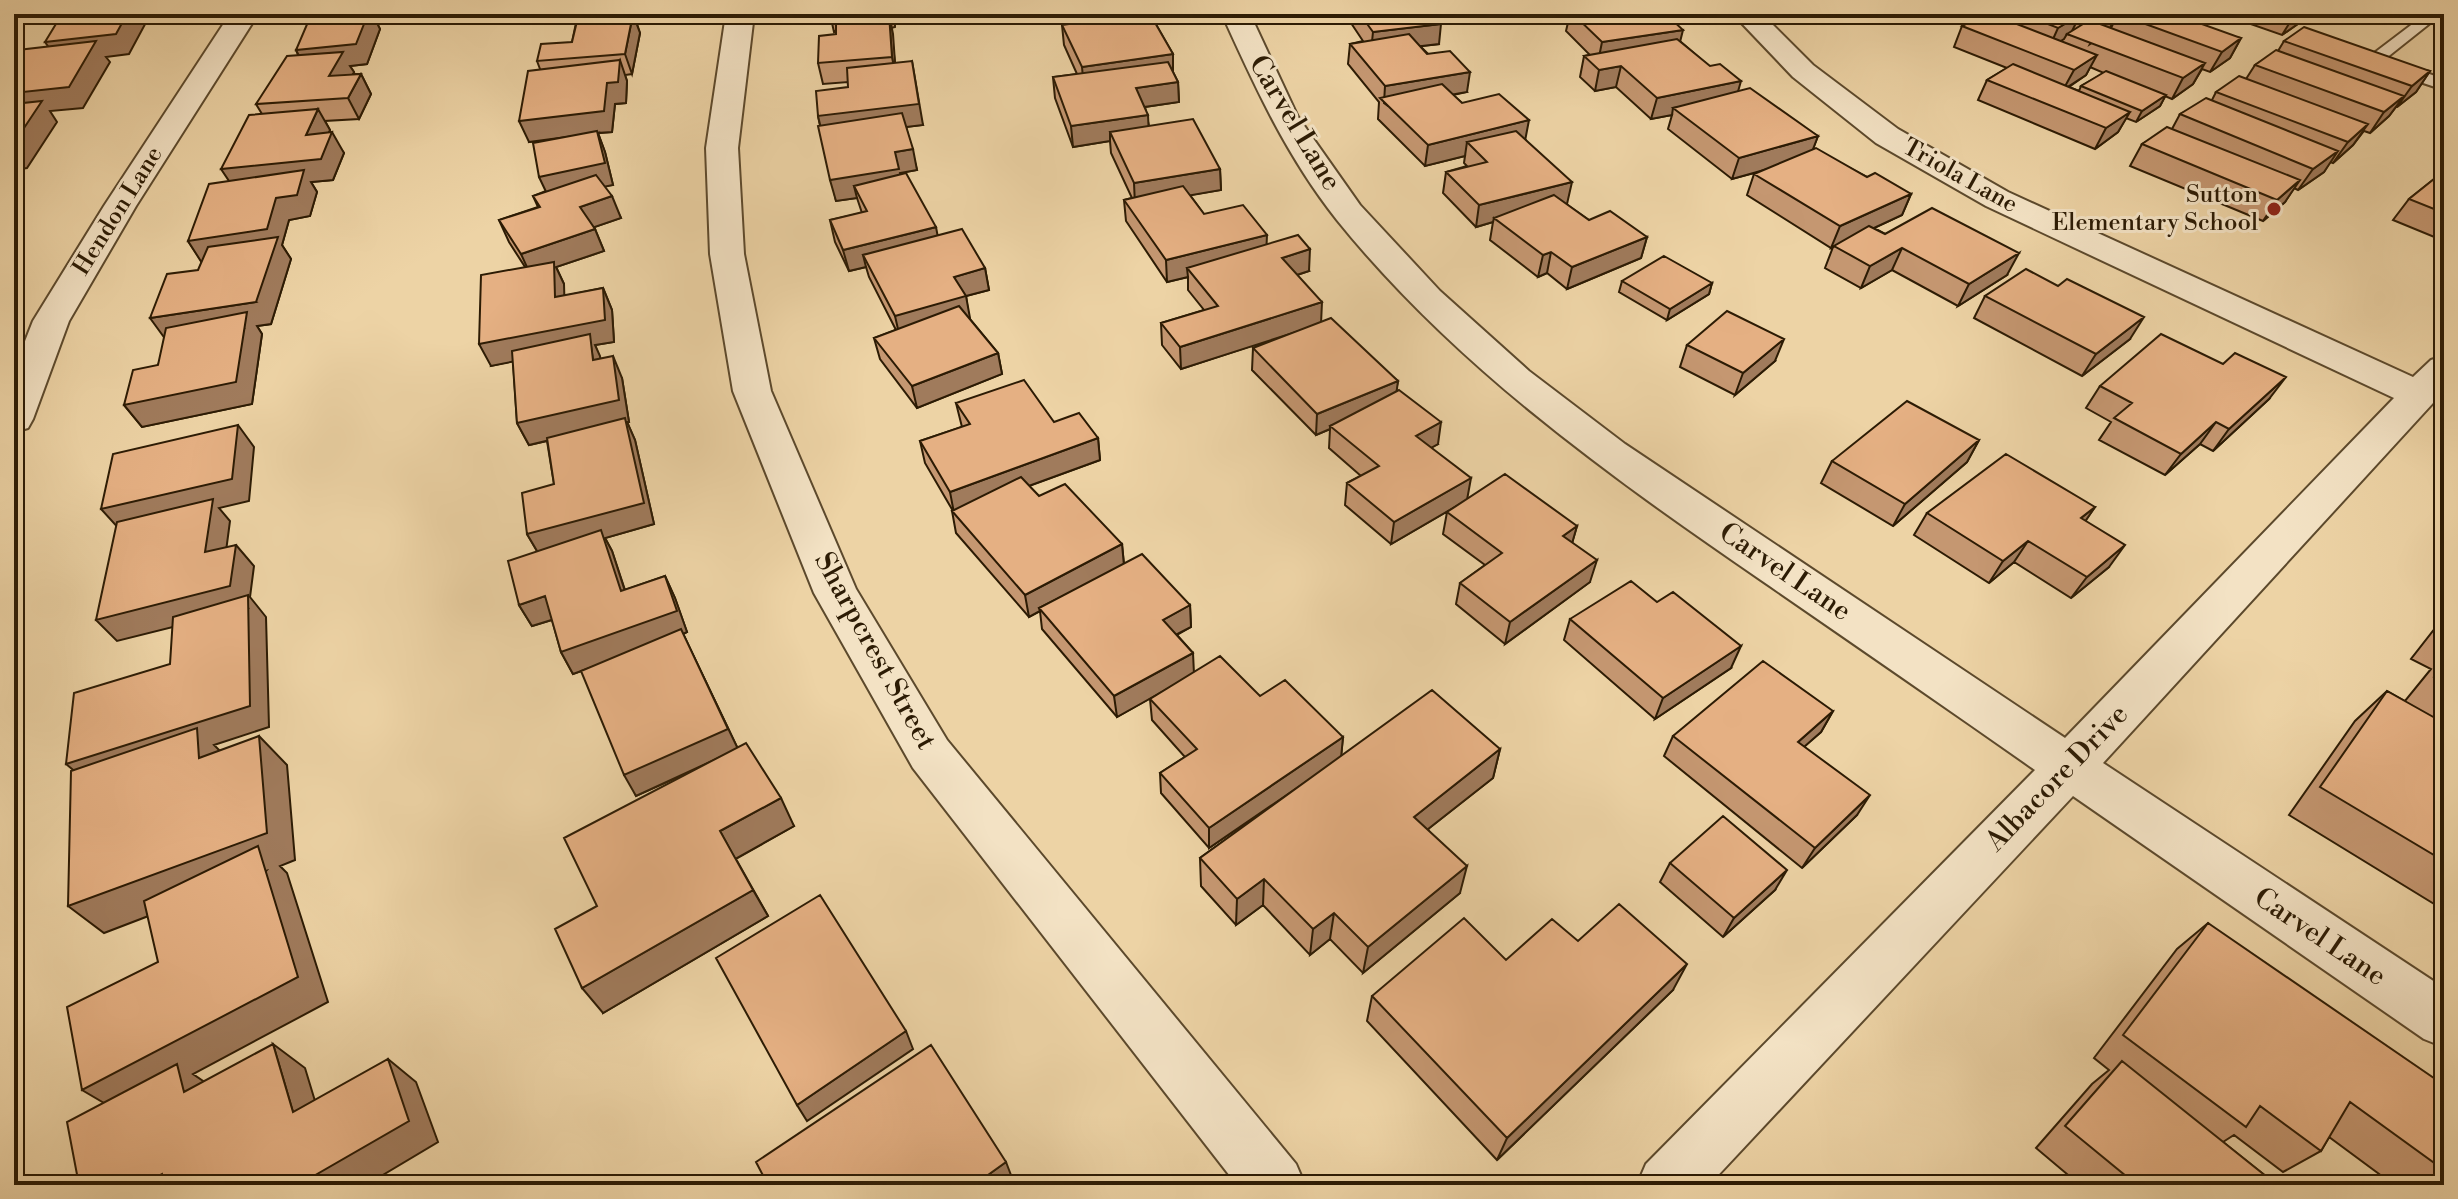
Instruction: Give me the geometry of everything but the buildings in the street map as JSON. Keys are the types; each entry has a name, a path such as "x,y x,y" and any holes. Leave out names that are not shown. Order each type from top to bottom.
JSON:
{"street":[{"name":"Hendon Lane","path":"14,419 51,321 120,206 244,14"},
{"name":"Sharpcrest Street","path":"740,14 722,148 727,254 752,391 836,593 930,754 1275,1185"},
{"name":"Carvel Lane","path":"1236,14 1269,91 1314,167 1378,247 1451,323 1603,448 2444,1020"},
{"name":"Triola Lane","path":"1747,14 1803,71 1887,136 1984,191 2431,382"},
{"name":"Albacore Drive","path":"1667,1185 2069,767 2431,382"}],"lane":[{"path":"2423,21 2373,60 2444,85"}],"place":[{"name":"Sutton Elementary School","path":"2274,209"}]}
